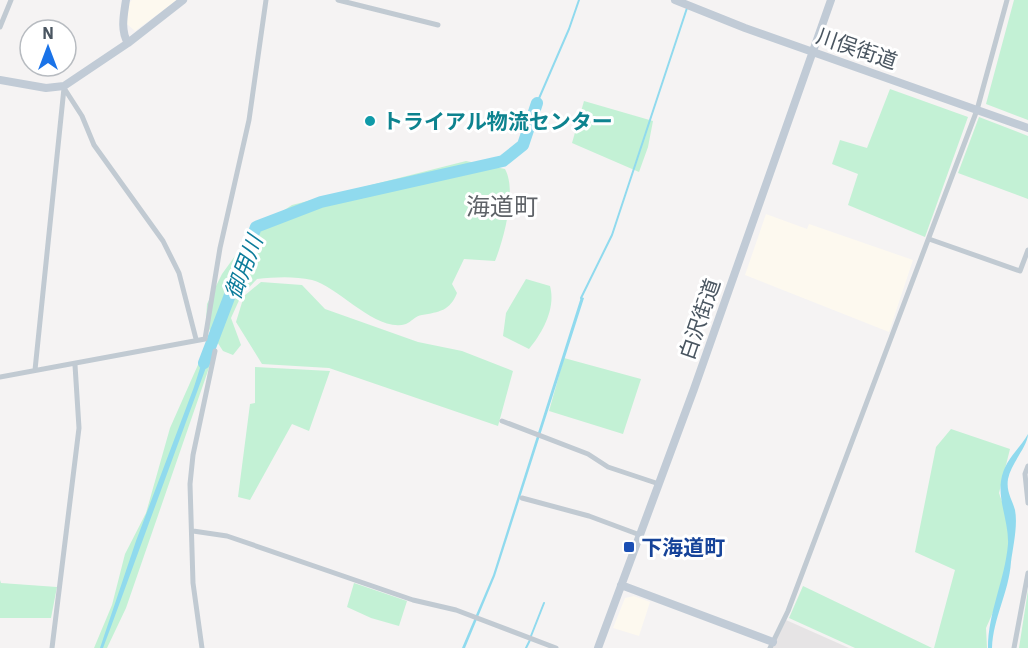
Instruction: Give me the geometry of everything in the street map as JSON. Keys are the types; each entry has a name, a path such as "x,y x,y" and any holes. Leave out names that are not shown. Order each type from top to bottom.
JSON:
{"main road":[{"path":"126,0 123,22 124,37 128,43"},
{"path":"0,80 46,88 64,87 128,43 183,0"},
{"name":"川俣街道","path":"675,0 1028,128"},
{"name":"白沢街道","path":"598,648 659,484 831,0"},
{"path":"621,585 771,645"}],"street":[{"path":"0,27 11,0"},
{"path":"0,377 75,365 205,339 220,248 249,120 266,0"},
{"path":"338,0 438,25"},
{"path":"771,645 788,611 977,110 1007,0"},
{"path":"64,87 82,116 94,145 163,241 179,273 196,339"},
{"path":"35,370 64,87"},
{"path":"929,239 1020,272 1028,250"},
{"path":"202,648 193,583 190,483 193,455 215,351"},
{"path":"52,648 79,428 75,365"},
{"path":"502,421 588,454 608,467 659,484"},
{"path":"1028,466 1025,474 1028,503"},
{"path":"522,498 640,535"},
{"path":"193,531 227,536 413,600 456,610 556,648"},
{"path":"1014,648 1028,573"}],"shaded area":[{"path":"132,0 177,0 135,31 127,24 129,3"},
{"path":"766,214 807,229 809,224 913,260 889,332 745,275"},
{"path":"634,596 650,602 639,636 613,628 625,598"},
{"path":"786,620 849,648 772,648"}],"green space":[{"path":"1014,0 1028,0 1028,120 986,104"},
{"path":"890,89 968,117 925,237 848,205 858,174 832,164 840,140 867,148"},
{"path":"584,101 653,121 648,147 639,172 572,143"},
{"path":"979,117 1028,136 1028,199 958,173"},
{"path":"466,161 505,169 510,189 508,215 495,261 464,259 452,284 457,293 451,304 406,324 394,325 370,316 323,284 312,280 284,277 257,279 241,296 231,318 241,345 233,355 223,351 206,322 207,304 222,274 243,245 263,224 292,205"},
{"path":"526,279 550,286 551,294 547,319 529,349 503,336 506,313"},
{"path":"261,282 302,285 325,309 418,342 462,351 513,371 498,426 329,368 262,364 236,322 244,296"},
{"path":"201,358 211,362 126,608 107,648 94,648 112,605 125,554 146,513 170,428"},
{"path":"564,358 641,379 623,434 549,411"},
{"path":"255,367 330,371 309,431 292,424 250,500 238,497 250,404 255,403"},
{"path":"951,429 1010,449 999,493 1012,531 1002,592 986,628 987,648 934,648 955,570 915,552 936,447"},
{"path":"0,580 1,583 57,587 51,618 0,618"},
{"path":"354,583 407,601 399,626 371,618 347,607"},
{"path":"803,586 932,648 855,648 789,618"},
{"path":"1028,590 1028,648 1019,648"}],"water":[{"path":"581,297 584,298 495,576 465,648 462,648 493,575"},
{"path":"207,346 212,351 103,648 100,648 136,541 194,387"},
{"path":"1028,434 1008,479 1016,516 1015,536 1010,573 995,626 992,648 988,648 991,622 1008,544 1000,489 1001,481 1008,461"}],"waterway":[{"name":"御用川","path":"537,103 579,0"},
{"path":"581,298 612,235 687,8"},
{"name":"御用川","path":"204,363 256,227 321,202 503,161 523,145 537,103"},
{"path":"531,636 544,603"},
{"path":"526,648 530,640"}],"place":[{"name":"トライアル物流センター","path":"370,121"},
{"name":"下海道町","path":"629,547"}],"district":[{"name":"海道町","path":"502,206"}]}
